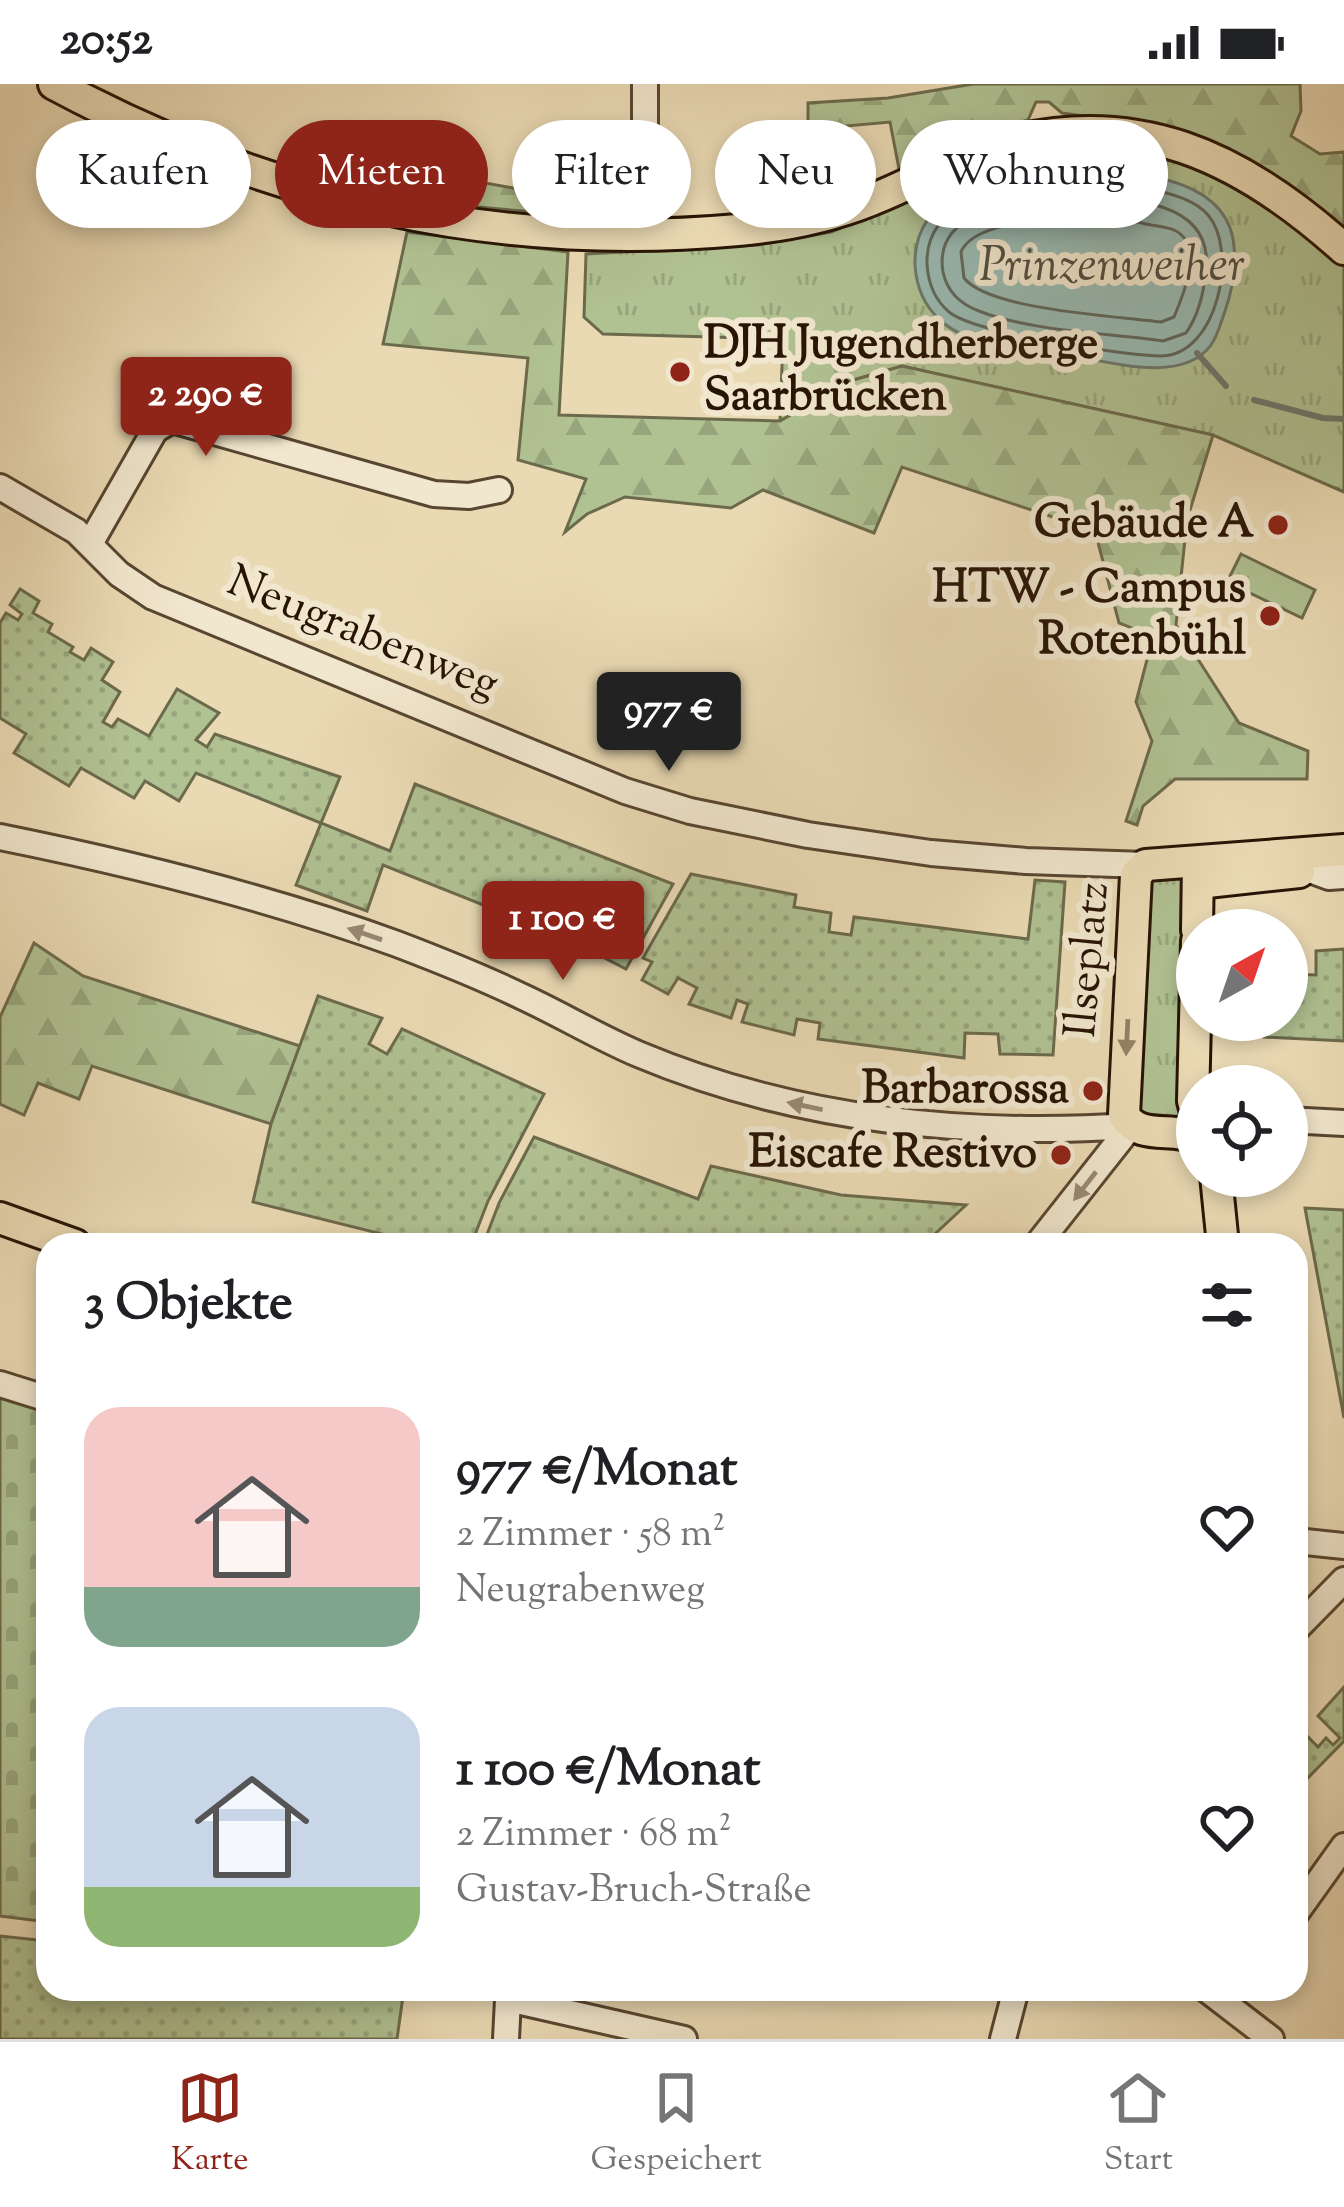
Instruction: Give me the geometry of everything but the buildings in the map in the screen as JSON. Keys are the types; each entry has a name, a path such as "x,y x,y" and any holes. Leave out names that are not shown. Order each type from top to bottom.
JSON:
{"main road":[{"path":"54,84 182,148 330,198 403,215 577,234 736,230 823,216 995,146 1053,134 1113,131 1183,146 1244,173 1344,249"},
{"path":"1198,873 1344,850"},
{"path":"1198,873 1310,870 1344,862"},
{"name":"Ilseplatz","path":"1130,1126 1124,1099 1136,875 1146,865 1198,873"},
{"path":"1197,909 1198,873"},
{"path":"1130,1126 1141,1131 1176,1128"},
{"path":"1218,1197 1222,1233"},
{"path":"0,1218 42,1233"}],"street":[{"path":"645,234 646,84"},
{"path":"91,542 155,430 172,420 434,494 469,496 499,490"},
{"name":"Neugrabenweg","path":"4,498 91,542 118,574 153,597 649,799 808,836 931,853 1026,862 1146,865"},
{"path":"0,837 260,901 376,937 503,987 640,1054 752,1094 913,1123 1130,1126"},
{"path":"1310,870 1344,876"},
{"path":"1308,1121 1344,1123"},
{"path":"1046,1233 1130,1126"},
{"path":"0,1384 36,1395"},
{"path":"1308,1542 1344,1546"},
{"path":"1308,1618 1344,1580"},
{"path":"1308,1896 1344,1846"},
{"path":"506,2039 519,2001"},
{"path":"540,2001 684,2039"},
{"path":"1003,2039 1013,2001"},
{"path":"1242,2001 1271,2039"}],"green space":[{"path":"973,84 1300,84 1301,111 1291,136 1320,154 1344,152 1344,235 1168,147 1168,120 1113,120 1062,113 1049,102 1036,102 1028,120 900,120 899,169 890,122 808,120 808,103 888,98"},
{"path":"1168,151 1268,199 1344,262 1344,492 1213,435 902,366 850,381 780,421 783,339 603,334 584,317 586,254 758,245 841,228 876,228 876,213 900,204 900,228 1168,228"},
{"path":"488,183 512,188 512,210 488,208"},
{"path":"407,232 568,252 559,415 780,421 850,381 902,366 1213,435 1187,520 1176,625 1239,723 1308,751 1307,779 1175,779 1143,806 1137,825 1126,821 1152,741 1136,702 1153,637 1119,623 1095,531 902,467 874,533 763,490 731,508 625,497 587,514 565,532 586,479 518,460 528,358 383,344"},
{"path":"1241,554 1315,590 1302,618 1227,582"},
{"path":"20,589 39,601 33,613 52,624 48,632 73,647 70,652 84,660 91,648 113,662 102,680 120,692 103,722 112,727 118,719 149,736 177,689 219,713 196,740 207,747 215,734 340,777 321,823 196,773 179,801 145,781 134,798 81,768 69,786 14,753 26,734 0,718 0,623 6,613 18,620 22,614 10,605"},
{"path":"415,784 673,884 626,969 574,942 579,930 563,922 556,934 383,865 367,911 296,885 321,823 390,851"},
{"path":"691,874 796,895 794,907 831,913 829,932 851,935 854,917 1028,939 1035,880 1065,882 1053,1055 1000,1054 998,1034 965,1033 964,1058 818,1039 820,1023 797,1019 794,1035 742,1022 748,1004 737,1000 731,1018 689,1004 697,988 678,978 668,994 642,980 652,962 643,958"},
{"path":"1176,876 1187,885 1186,909 1176,909 1176,1041 1184,1041 1183,1065 1176,1065 1176,1117 1168,1124 1136,1115 1142,888 1152,879"},
{"path":"34,943 83,976 300,1046 271,1124 92,1066 79,1099 38,1083 24,1115 0,1104 0,1017"},
{"path":"1344,949 1344,1041 1308,1039 1308,975 1316,975 1316,951"},
{"path":"318,996 382,1018 369,1044 387,1054 402,1029 544,1094 476,1233 378,1233 253,1202 271,1124"},
{"path":"534,1137 698,1199 711,1166 841,1195 966,1205 936,1233 488,1233"},
{"path":"1305,1208 1344,1210 1344,1418"},
{"path":"0,1396 36,1406 36,1920 0,1916"},
{"path":"1344,1687 1344,1741 1308,1778 1308,1737 1318,1747 1326,1738 1333,1745 1340,1738 1318,1716"},
{"path":"0,1936 36,1940 36,2001 402,2001 397,2039 0,2039"}],"water":[{"name":"Prinzenweiher","path":"1168,181 1210,200 1225,217 1234,248 1232,284 1216,337 1198,357 1162,367 1120,365 999,346 954,330 930,309 919,287 915,264 924,228 1168,228"}],"waterway":[{"path":"1197,353 1226,386"},
{"path":"1254,400 1344,419"}],"place":[{"name":"DJH Jugendherberge Saarbrücken","path":"680,372"},
{"name":"Gebäude A","path":"1278,525"},
{"name":"HTW - Campus Rotenbühl","path":"1270,616"},
{"name":"Barbarossa","path":"1093,1091"},
{"name":"Eiscafe Restivo","path":"1061,1155"}]}
